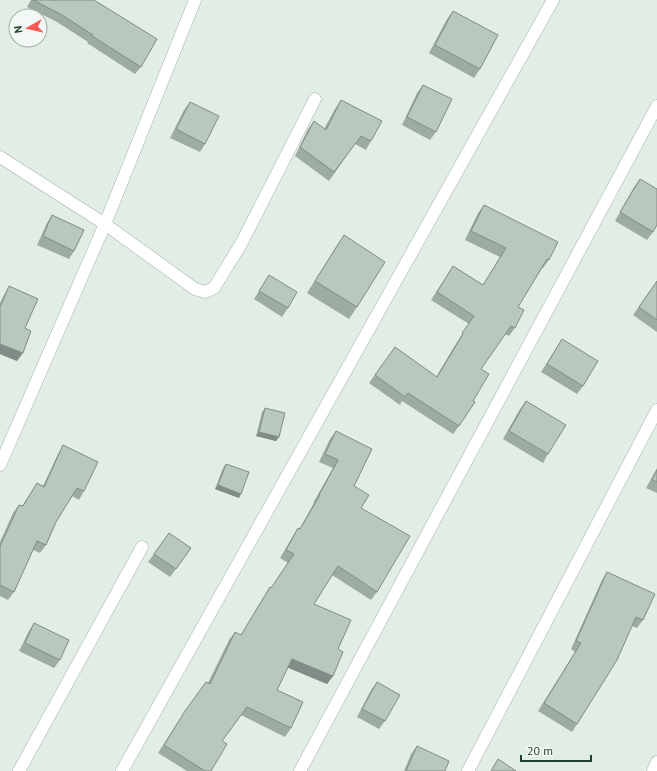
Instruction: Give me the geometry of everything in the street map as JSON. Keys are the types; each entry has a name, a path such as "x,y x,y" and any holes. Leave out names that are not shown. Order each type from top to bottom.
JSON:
{"street":[{"path":"0,465 105,224 195,0"},
{"path":"122,771 553,0"},
{"path":"0,157 105,224 195,288 205,292 214,288 241,244 315,99"},
{"path":"300,771 657,106"},
{"path":"468,771 657,410"},
{"path":"19,771 142,547"},
{"path":"653,771 657,762"}],"building":[{"path":"33,0 94,0 157,39 141,67 62,15"},
{"path":"453,11 498,35 480,69 435,45"},
{"path":"423,85 452,99 436,132 407,117"},
{"path":"341,100 382,121 371,141 361,136 334,172 300,147 314,121 326,130"},
{"path":"190,102 219,116 205,144 176,129"},
{"path":"640,179 657,189 657,225 653,232 620,212"},
{"path":"484,205 558,242 549,260 547,259 518,307 524,310 515,328 511,326 481,369 489,374 473,401 475,402 459,426 408,393 405,397 375,375 395,347 437,377 463,334 462,333 474,316 437,292 453,266 483,285 506,248 471,231"},
{"path":"52,215 84,230 74,251 43,236"},
{"path":"344,235 385,262 357,307 315,281"},
{"path":"269,275 297,292 288,308 259,291"},
{"path":"657,281 657,320 639,307"},
{"path":"9,286 38,299 25,328 31,331 23,353 0,344 0,307"},
{"path":"562,339 598,361 583,386 547,364"},
{"path":"526,401 566,425 548,454 509,431"},
{"path":"265,408 285,413 279,437 259,432"},
{"path":"336,431 372,449 354,486 369,495 361,508 410,536 377,592 338,566 314,604 351,620 338,649 343,652 333,676 292,659 277,690 303,702 291,728 247,707 222,741 227,744 211,771 205,771 164,745 185,711 206,682 210,684 235,632 241,635 270,587 271,588 294,554 286,550 298,528 300,529 320,495 338,460 325,454"},
{"path":"63,445 98,462 84,491 77,488 56,522 46,545 37,541 14,592 0,585 0,546 19,505 23,506 37,483 44,487"},
{"path":"226,464 249,472 241,494 218,485"},
{"path":"657,470 657,482 652,480"},
{"path":"169,533 191,548 176,569 154,554"},
{"path":"607,572 655,594 643,620 636,617 617,660 577,724 544,703 581,643 576,641"},
{"path":"34,623 69,640 60,660 25,643"},
{"path":"377,682 400,695 385,721 362,709"},
{"path":"417,746 449,761 445,771 406,771"},
{"path":"498,759 516,771 491,771"}]}
